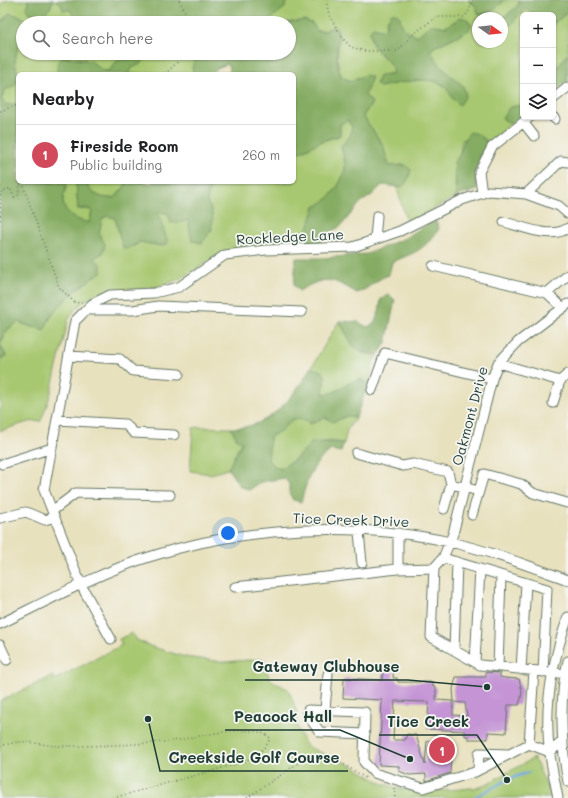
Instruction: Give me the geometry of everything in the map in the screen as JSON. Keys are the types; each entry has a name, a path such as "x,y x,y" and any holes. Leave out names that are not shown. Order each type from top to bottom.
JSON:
{"street":[{"path":"556,97 568,87"},
{"path":"482,193 479,172 492,147 526,120 534,136"},
{"path":"526,194 561,162 568,162"},
{"name":"Rockledge Lane","path":"111,639 81,585 44,490 75,321 86,310 110,295 154,293 179,287 225,255 266,250 353,247 400,231 462,200 489,191 526,194 559,206 568,214"},
{"path":"375,239 377,216"},
{"path":"504,222 551,233 564,231 568,228"},
{"path":"433,266 547,293 566,306"},
{"path":"547,293 568,275"},
{"path":"86,310 133,310 158,306 302,312"},
{"name":"Oakmont Drive","path":"434,568 443,558 450,542 492,379 498,364 518,342 566,306"},
{"path":"372,390 385,352 492,379"},
{"path":"69,356 120,359 133,371 179,374"},
{"path":"498,364 560,381"},
{"path":"553,403 560,381 568,374"},
{"path":"57,420 125,424 134,433 174,435"},
{"path":"2,464 52,448"},
{"path":"356,453 403,466 413,464 448,472 451,484 444,509"},
{"path":"472,515 484,474 521,484 533,493 567,503"},
{"path":"451,484 479,491"},
{"path":"0,518 26,512 45,520 76,493 170,496"},
{"name":"Tice Creek Drive","path":"0,624 81,585 148,557 219,538 303,530 398,533 450,542 504,557 568,580"},
{"path":"358,532 362,563"},
{"path":"398,533 398,569"},
{"path":"443,558 547,589 543,672 550,752 558,798"},
{"path":"454,650 457,562"},
{"path":"235,587 398,569 434,568 431,637 480,665 566,674"},
{"path":"475,662 480,569"},
{"path":"498,667 501,576"},
{"path":"521,670 526,583"},
{"path":"529,744 543,672 568,617"},
{"path":"0,645 7,660"},
{"path":"568,661 562,741 563,757 568,778"},
{"path":"326,710 328,674"},
{"path":"365,734 320,732 308,716 308,710 365,712 365,734 364,762 374,773 398,782 423,788 478,770 529,744 550,752"},
{"path":"550,752 562,741"},
{"path":"478,770 479,753 511,754"}],"path":[{"path":"179,0 188,16"},
{"path":"326,0 329,15 343,39 351,47 365,51 398,51 411,36 436,17 464,17 469,11 473,0"},
{"path":"166,72 179,60"},
{"path":"0,111 16,106"},
{"path":"0,220 0,193 10,188 14,197 18,195 20,184 23,185 60,287 75,303 101,300"},
{"path":"0,746 26,742 44,746 135,744 171,741 219,732 259,732 270,738 252,758 240,763 113,798"},
{"path":"247,798 310,755 319,754 348,765 373,782"},
{"path":"388,786 394,788 395,798"}],"green space":[{"path":"6,0 28,0 27,9 50,8 53,0 61,3 76,16 16,16 16,20 3,19 0,24 0,5"},
{"path":"28,0 53,0 50,8 42,15 31,14 27,9"},
{"path":"56,0 286,0 285,6 274,16 74,16 70,10 63,10 61,4"},
{"path":"286,0 309,0 314,3 316,0 444,0 448,2 468,0 476,6 478,12 472,12 472,48 508,48 508,28 520,14 520,105 510,107 502,118 511,124 488,143 484,138 462,140 455,186 457,196 407,223 397,188 403,186 408,179 405,165 389,166 383,145 363,116 372,103 365,95 366,89 358,77 351,81 341,76 338,66 338,46 340,36 332,27 325,31 317,31 312,23 296,22 296,16 271,16 285,8","holes":["461,17 462,34 434,47 430,52 444,70 463,86 454,101 446,87 435,81 420,80 380,87 379,76 393,73 389,63 372,44 371,37 373,27 385,30 387,20 401,24 406,31 416,36 431,26 446,27"]},
{"path":"468,0 505,0 491,12 478,12 476,6"},
{"path":"505,0 519,0 518,6 508,14 508,12 491,12"},
{"path":"519,0 568,0 568,12 556,22 556,12 532,12 527,9 520,12 520,14 508,28 508,14 518,6"},
{"path":"527,9 532,12 523,12"},
{"path":"568,12 568,53 556,70 556,48 556,22"},
{"path":"9,13 20,16 16,16 15,61 17,72 14,86 5,90 1,100 7,105 16,103 16,184 65,184 63,198 65,209 76,219 90,222 92,210 86,208 78,209 76,184 88,184 91,190 97,195 101,197 115,198 126,184 213,184 209,189 207,202 213,218 209,233 202,243 192,241 188,220 171,223 168,213 158,213 168,243 162,246 140,242 127,249 123,248 115,218 107,216 102,219 99,234 105,244 103,253 94,258 101,264 101,272 75,290 52,314 44,330 18,322 7,330 0,344 0,24"},
{"path":"392,13 396,13 400,17 405,29 416,36 430,25 446,27 461,17 467,19 471,25 469,30 434,47 430,51 444,70 463,86 466,95 460,105 445,86 436,81 421,80 380,87 376,84 379,76 393,73 389,63 374,45 371,39 370,31 373,27 385,30 387,20"},
{"path":"304,20 312,23 317,31 325,31 332,27 337,28 337,60 341,76 350,81 366,75 372,77 365,95 372,103 363,116 383,145 389,166 405,165 411,170 409,178 404,186 398,187 382,185 371,196 361,202 340,227 331,231 317,247 301,243 303,235 308,228 315,207 330,196 341,180 345,169 345,164 341,147 352,132 351,124 348,120 340,124 340,135 296,153 296,72 229,72 230,68 227,64 217,68 213,72 193,72 192,68 195,60 296,60 296,21"},
{"path":"568,53 568,81 556,90 556,70"},
{"path":"16,56 16,60 62,60 57,70 58,72 17,72 15,61"},
{"path":"59,60 84,60 91,61 103,71 109,71 118,60 143,60 142,63 132,68 130,72 58,72 57,70"},
{"path":"86,60 118,60 109,71 103,71"},
{"path":"143,60 195,60 192,68 193,72 130,72 132,68 142,63"},
{"path":"16,82 16,103 7,105 1,100 5,90 14,86"},
{"path":"520,105 520,117 511,124 502,118 510,107"},
{"path":"348,120 352,128 352,132 341,147 345,169 338,186 325,201 315,207 301,243 297,246 254,246 230,250 177,280 157,287 101,294 83,302 75,310 68,321 50,396 41,421 28,422 0,431 0,359 6,356 0,344 7,330 18,322 34,328 49,321 52,314 64,301 101,272 94,258 102,219 107,216 115,218 123,247 135,246 140,242 162,246 168,243 157,213 168,213 182,222 188,220 212,231 208,206 208,194 214,184 296,184 296,152 302,151 322,141 339,136 340,124"},
{"path":"470,132 478,134 488,143 481,155 478,165 476,176 477,190 457,196 454,162 458,158 464,140"},
{"path":"65,184 76,184 78,209 92,210 90,222 76,219 65,209 63,205 63,198"},
{"path":"88,184 126,184 115,198 101,197 93,193"},
{"path":"436,221 439,229 428,242 413,253 392,262 389,275 357,293 341,284 328,280 316,282 299,291 294,285 296,258 325,258 367,254 405,238 426,225"},
{"path":"388,294 395,300 386,343 378,355 361,352 352,344 339,321 358,322 367,327 374,324 379,312 381,299"},
{"path":"339,321 358,350 365,353 378,355 374,360 368,384 361,379 338,391 323,394 325,376 322,371 311,368"},
{"path":"0,344 6,356 0,359"},
{"path":"311,368 322,371 325,376 323,394 336,391 356,380 368,384 356,417 347,416 333,422 325,417 310,424 305,420 293,419 283,429 270,437 268,460 280,469 296,459 312,442 344,443 341,452 331,450 319,461 308,479 301,502 293,500 289,492 289,484 284,478 261,482 249,490 240,486 228,469 242,442 237,439 231,428 245,427 257,423 278,410 296,390"},
{"path":"347,416 356,417 347,430 344,443 327,441 316,444 305,450 280,469 268,460 270,437 283,429 293,419 305,420 310,424 326,417 340,419"},
{"path":"193,428 231,428 237,439 242,441 228,469 211,474 190,471"},
{"path":"132,633 137,640 150,646 185,657 224,662 265,660 267,673 271,679 277,684 288,689 297,712 297,726 304,742 310,748 353,766 381,783 400,789 427,792 481,787 534,758 552,798 0,798 0,701 53,676 54,680 122,645 119,639"}],"building":[{"path":"383,667 394,668 393,678 397,678 398,682 433,682 433,687 436,687 436,700 453,701 453,715 467,716 465,703 454,702 453,689 456,677 486,677 486,672 500,673 500,677 519,679 522,691 521,698 519,705 508,705 506,733 488,732 488,739 468,739 468,736 465,736 465,731 427,729 429,702 395,701 393,740 405,740 407,734 416,735 425,765 427,741 452,741 450,773 426,781 426,774 409,775 399,771 399,766 379,765 382,700 343,698 344,678 382,680"}],"waterway":[{"path":"473,798 507,780 529,772"}],"place":[{"name":"Gateway Clubhouse","path":"487,687"},
{"name":"Creekside Golf Course","path":"148,719"},
{"name":"Fireside Room","path":"442,750"},
{"name":"Peacock Hall","path":"410,759"},
{"name":"Tice Creek","path":"507,780"}]}
